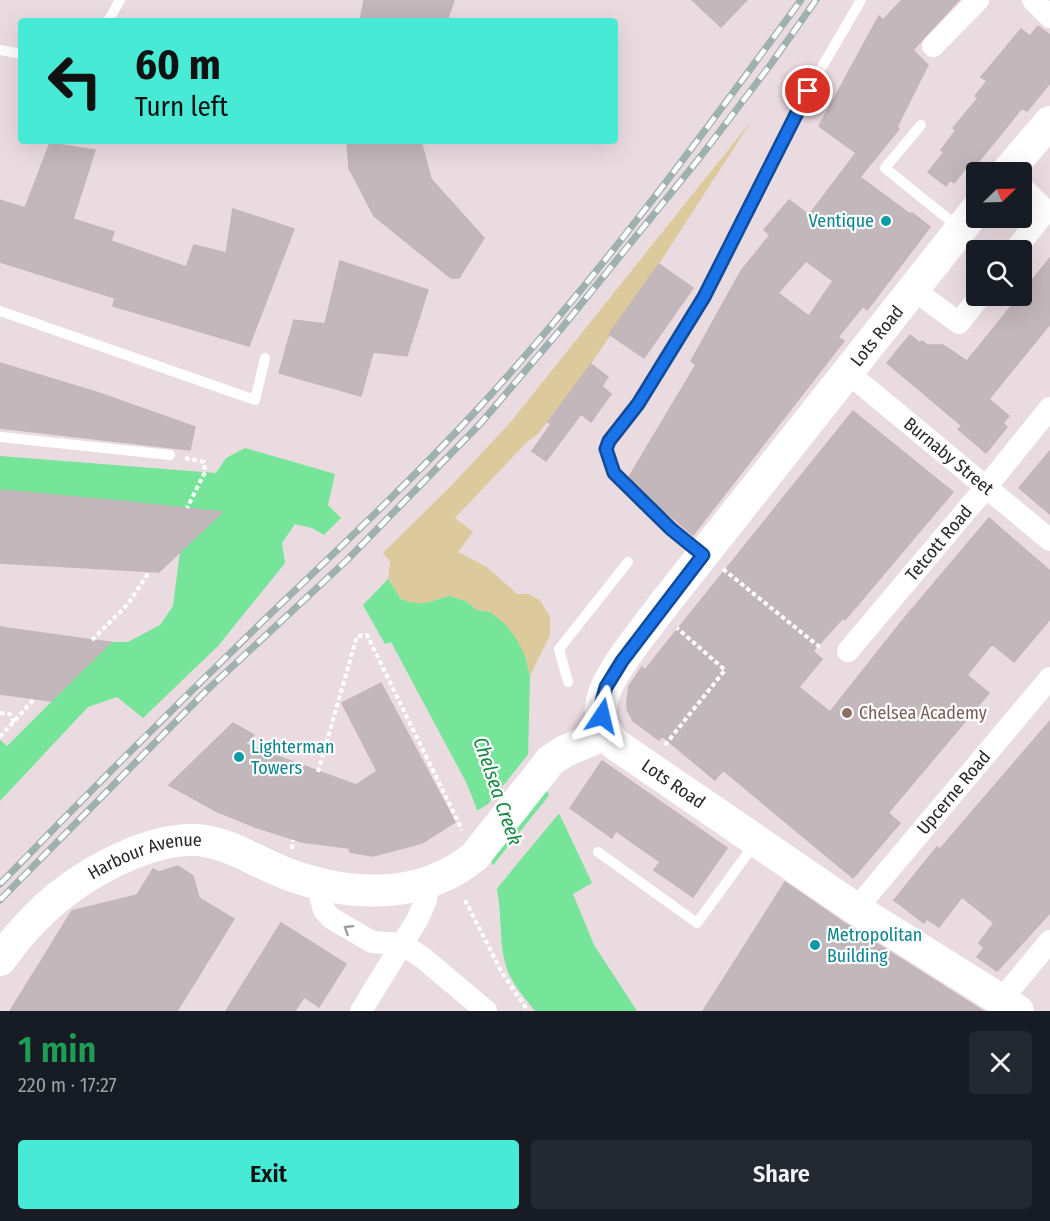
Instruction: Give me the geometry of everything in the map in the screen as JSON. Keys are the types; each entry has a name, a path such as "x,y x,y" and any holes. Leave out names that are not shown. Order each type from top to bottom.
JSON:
{"street":[{"path":"933,46 978,0"},
{"path":"1033,0 1050,17"},
{"path":"1016,162 1050,122"},
{"path":"1023,240 1046,211 1032,197"},
{"name":"Lots Road","path":"966,223 660,609 606,687 601,705 606,734 615,744 856,909 1010,1006"},
{"path":"914,290 959,323 972,306"},
{"name":"Burnaby Street","path":"847,372 1050,540"},
{"name":"Tetcott Road","path":"848,651 1050,408"},
{"name":"Upcerne Road","path":"856,909 1050,678"},
{"name":"Harbour Avenue","path":"0,960 32,921 76,882 110,863 154,845 177,840 211,842 285,873 320,884 384,891 407,889 428,883 462,866 477,853 551,760 606,734"},
{"path":"360,1011 402,944 426,900 428,883"},
{"path":"320,884 324,910 332,918 372,942 402,944 423,958 486,1011"},
{"path":"1010,1006 1050,941"}],"lane":[{"path":"110,18 120,0"},
{"path":"703,555 671,529 614,473 606,449 609,441 638,404 704,297 808,91 861,0"},
{"path":"0,50 18,53"},
{"path":"921,125 885,168 966,217"},
{"path":"0,311 255,400 265,358"},
{"path":"0,437 170,454"},
{"path":"568,682 560,649 628,562"},
{"path":"598,852 697,923 757,840"}],"path":[{"path":"170,454 204,462 205,472 187,508"},
{"path":"703,555 822,649"},
{"path":"92,640 128,604 149,572"},
{"path":"648,767 675,730 725,670 678,629 660,609"},
{"path":"318,772 357,636 367,635 477,853"},
{"path":"0,737 34,699"},
{"path":"0,713 10,714 14,723"},
{"path":"465,900 501,971 528,1011"}],"shaded area":[{"path":"752,120 591,364 538,434 528,441 455,518 473,532 458,552 487,567 517,594 528,594 540,600 550,617 550,635 530,676 525,656 490,612 477,610 466,601 449,596 426,603 413,603 401,599 388,579 390,562 383,553 450,487 509,424"}],"water":[{"path":"245,448 335,474 328,505 341,518 324,535 312,528 295,524 282,543 285,563 218,646 143,718 117,697 88,707 0,801 0,740 7,746 111,642 128,642 160,625 173,606 180,552 221,512 0,490 0,456 216,473 226,458"},
{"name":"Chelsea Creek","path":"388,579 401,599 413,603 426,603 449,596 466,601 477,610 490,612 506,625 517,640 525,656 530,676 528,758 557,809 592,883 573,894 594,945 637,1011 535,1011 512,980 503,952 493,867 472,796 391,642 385,644 363,605"}],"pier":[{"path":"531,751 531,757 546,783 488,862 475,812 488,804"},
{"path":"551,793 561,811 494,892 489,870"}],"building":[{"path":"364,0 454,0 448,18 361,18"},
{"path":"692,0 747,0 721,27"},
{"path":"902,0 959,0 913,50 928,65 897,127 899,129 860,177 930,227 867,310 863,306 838,337 844,341 693,535 656,504 629,477 696,365 691,361 741,271 770,235 764,230 789,200 809,215 856,153 819,126 879,16 883,20","holes":["806,261 833,281 809,316 778,293"]},
{"path":"1038,26 1050,35 1050,83 1027,111 1022,108 978,162 966,162 966,168 954,183 950,180 946,186 928,172 944,152 941,150 956,130 953,128 978,98 975,96 987,81 981,77 1021,29 1030,36"},
{"path":"50,144 56,144 95,150 73,219 114,232 111,241 186,267 194,245 226,253 233,209 294,229 249,346 113,306 115,298 0,262 0,200 25,208"},
{"path":"347,144 422,144 431,179 484,238 459,278 451,278 374,216 349,168"},
{"path":"1050,258 1050,324 989,399 1009,416 1003,423 1007,427 986,453 958,429 962,426 887,363 910,335 920,343 922,341 927,345 943,345 967,361 1011,306 1032,306 1032,280"},
{"path":"340,261 428,290 407,356 373,352 361,396 279,373 294,320 325,324"},
{"path":"659,264 693,288 644,358 609,334"},
{"path":"0,363 99,393 195,427 190,450 0,428"},
{"path":"591,364 608,377 602,386 611,394 591,422 581,414 546,461 532,451 551,424 548,422"},
{"name":"Chelsea Academy","path":"853,411 953,492 845,620 843,618 813,651 822,659 799,687 830,712 902,621 989,518 1050,571 1050,619 1014,662 992,644 967,675 989,693 888,813 900,823 853,878 723,770 715,780 662,736 659,740 633,721 627,709 627,701 629,686 642,667 645,670"},
{"path":"1050,451 1050,514 1019,488"},
{"path":"0,490 222,512 159,572 0,563"},
{"path":"0,627 111,642 51,701 0,694"},
{"name":"Lighterman Towers","path":"381,683 455,822 422,843 373,856 350,852 349,848 302,842 255,827 216,811 169,785 233,723 254,735 245,744 356,785 377,771 342,703"},
{"path":"1050,721 1050,913 997,971 977,957 984,948 979,943 994,923 962,897 939,927 927,919 924,923 894,900 937,847 940,849"},
{"path":"602,761 727,848 693,897 654,870 660,862 616,831 612,838 570,808"},
{"path":"178,866 193,876 199,898 234,919 177,1011 10,1011 72,911 137,895 153,869 159,872"},
{"name":"Metropolitan Building","path":"785,882 846,924 983,1011 703,1011"},
{"path":"281,923 346,964 319,1007 304,997 295,1011 226,1011"}],"railway":[{"path":"0,884 163,719 396,493 473,414 602,264 801,0"},
{"path":"0,900 207,690 347,560 480,424 561,329 701,156 816,0"}],"place":[{"name":"Ventique","path":"886,221"},
{"name":"Chelsea Academy","path":"847,713"},
{"name":"Lighterman Towers","path":"239,757"},
{"name":"Metropolitan Building","path":"815,945"}],"route":[{"path":"602,716 601,705 606,687 622,661 703,555 671,529 614,473 606,449 609,441 638,404 704,297 808,91"}]}
